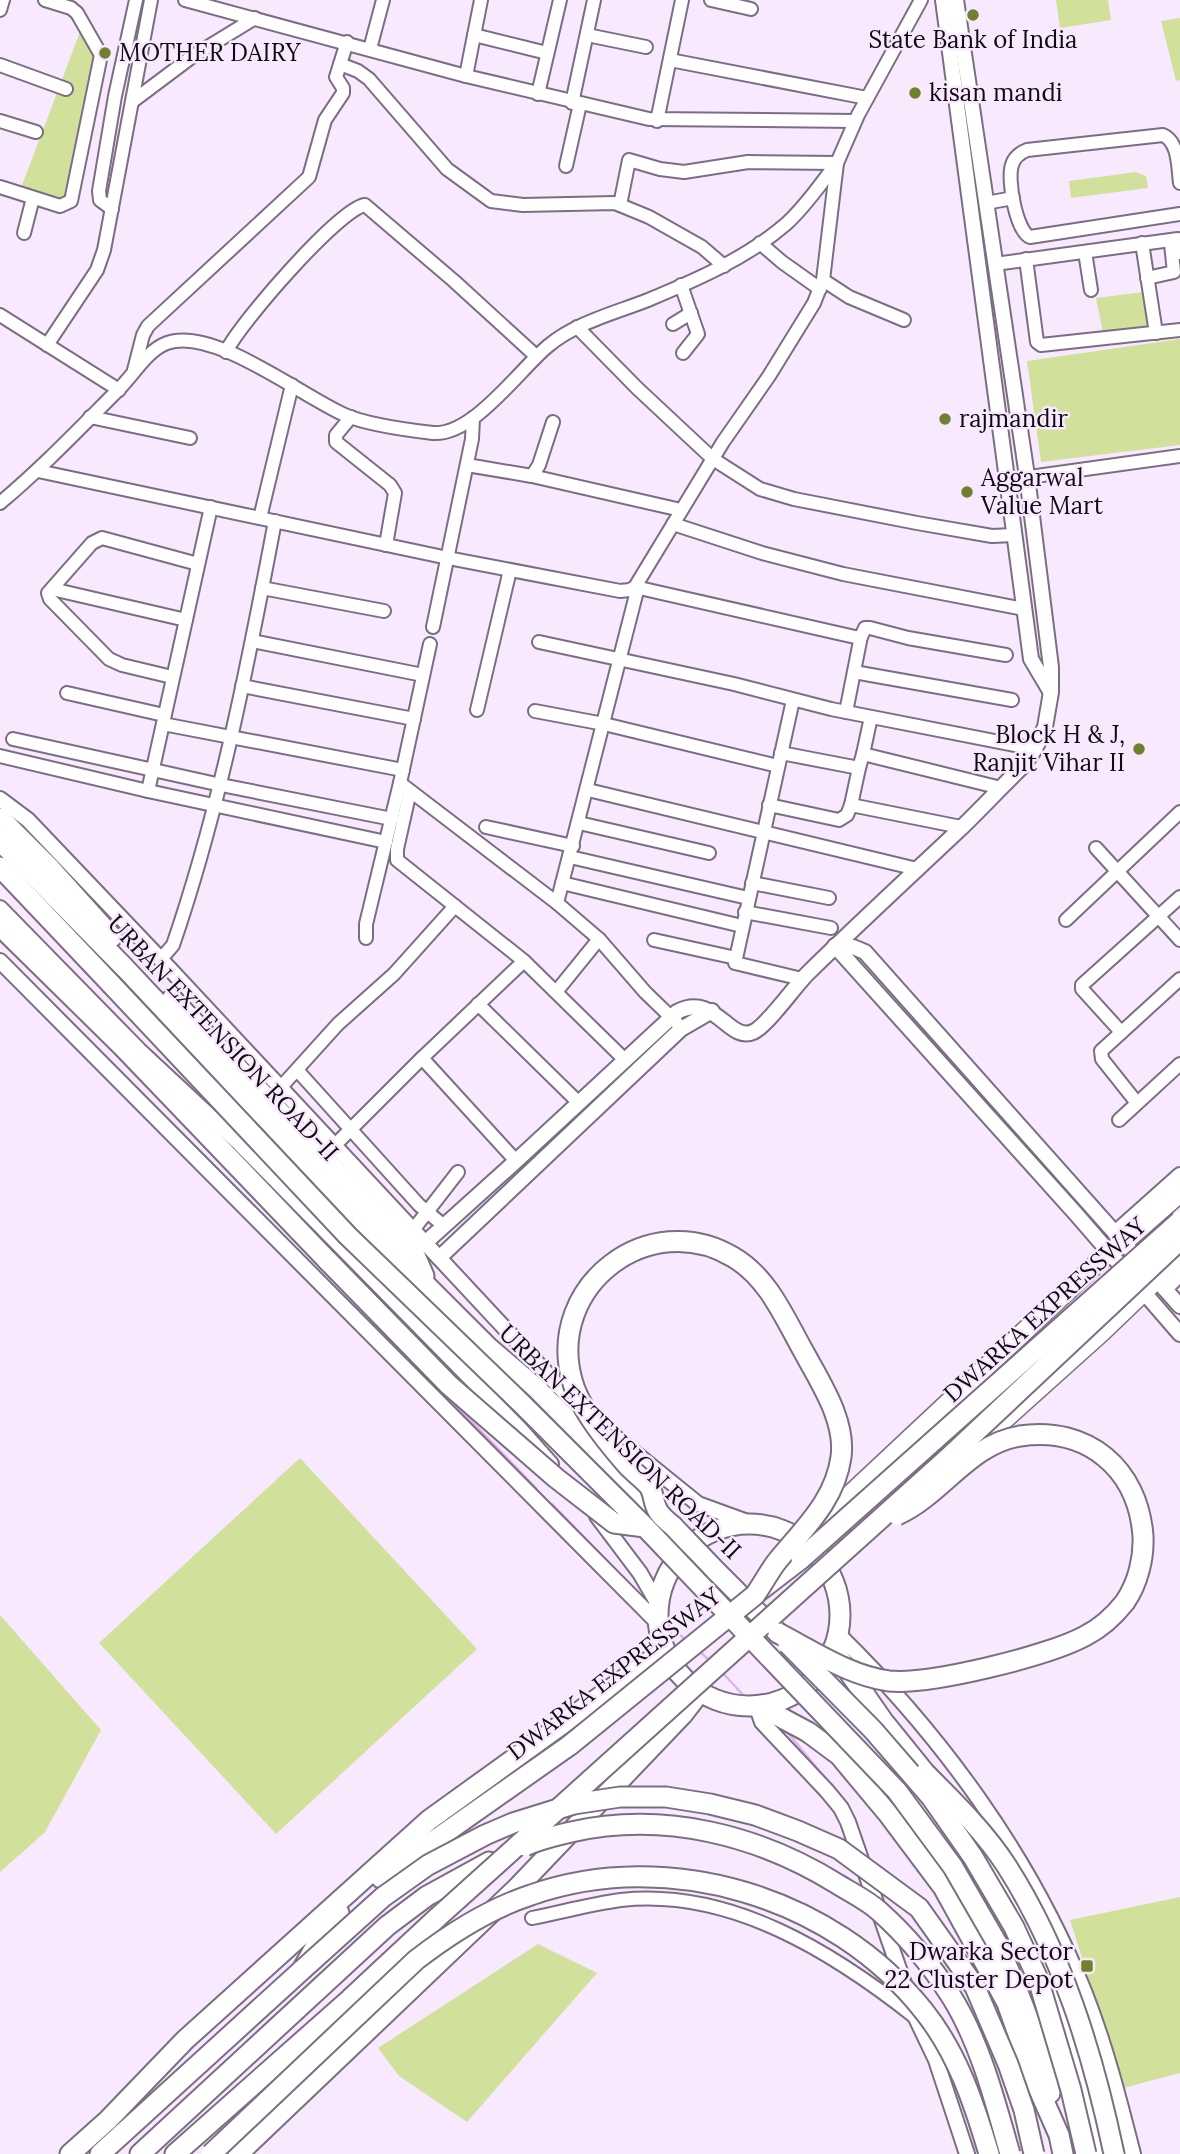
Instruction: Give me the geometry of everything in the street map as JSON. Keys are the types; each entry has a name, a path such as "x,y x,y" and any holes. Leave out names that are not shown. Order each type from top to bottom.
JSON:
{"highway":[{"path":"0,818 414,1253 428,1287"},
{"name":"URBAN EXTENSION ROAD-II","path":"0,841 428,1287 488,1347 536,1388 873,1730 938,1807 973,1857 1014,1927 1038,1979 1071,2090 1086,2154"},
{"name":"URBAN EXTENSION ROAD-II","path":"0,867 9,881 348,1236 645,1527 897,1791 953,1867 998,1945 1020,1996 1044,2066 1061,2145"},
{"path":"0,926 122,1046 449,1385 556,1478 614,1523 645,1527"},
{"name":"DWARKA EXPRESSWAY","path":"302,1970 332,1918 378,1880 570,1745 801,1559 1180,1221"},
{"name":"DWARKA EXPRESSWAY","path":"175,2154 873,1527 1180,1240"},
{"path":"658,1511 651,1488 626,1464 589,1415 572,1381 568,1357 569,1333 582,1297 606,1267 641,1247 664,1241 689,1241 714,1247 735,1257 768,1288 827,1395 839,1427 841,1455 828,1497 810,1525 775,1564 755,1595"},
{"path":"778,1633 838,1664 867,1676 890,1681 936,1678 979,1669 1067,1644 1101,1626 1126,1600 1139,1574 1143,1548 1141,1516 1134,1492 1100,1453 1065,1437 1020,1437 1001,1441 980,1452 911,1509 873,1527"},
{"path":"753,1524 778,1529 801,1541 818,1556 831,1575 838,1594 840,1614 836,1641 822,1670 805,1687 785,1699 760,1705 741,1705 720,1701 700,1692 679,1673 664,1650 658,1613 663,1585 672,1566 685,1549 703,1536 727,1527 753,1524"},
{"path":"836,1641 883,1721 960,1816 1020,1912 1043,1959 1072,2036 1102,2154"},
{"path":"69,2154 108,2120 185,2040 429,1820 664,1650"},
{"path":"237,2154 517,1888 683,1714 700,1692"},
{"path":"760,1705 808,1732 839,1755 943,1887 1007,2003 1061,2145"},
{"path":"873,1730 894,1741 963,1812 1005,1863 1033,1912 1061,1971 1086,2044 1114,2154"},
{"name":"DWARKA EXPRESSWAY","path":"100,2154 383,1897 428,1866 485,1835 538,1814 575,1804 621,1797 666,1797 710,1804 755,1815 799,1831 839,1849 919,1909 975,1987 1020,2099 1034,2154"},
{"path":"140,2154 387,1926 427,1896 489,1862 537,1840 621,1824 706,1830 746,1841 788,1857 878,1910 926,1960 952,1997 970,2033 1010,2154"},
{"path":"211,2154 416,1959 452,1932 530,1895 574,1882 665,1877 711,1883 760,1896 806,1917 870,1957 901,1985 925,2012 945,2043 966,2082 989,2154"}],"main road":[{"path":"801,1541 1116,1243 1180,1193"},
{"path":"831,1575 1143,1292 1160,1284 1180,1257"}],"street":[{"path":"0,10 3,0"},
{"path":"0,187 60,206 71,201 101,61 97,45 77,13 71,8 45,0"},
{"path":"112,209 100,200 99,191 136,0"},
{"path":"47,345 97,270 107,240 151,0"},
{"path":"185,0 466,76 657,121 855,121"},
{"path":"370,49 383,0"},
{"path":"466,76 481,0"},
{"path":"538,94 560,0"},
{"path":"566,166 594,0"},
{"path":"657,121 682,0"},
{"path":"710,0 751,9"},
{"path":"0,503 38,471 150,355 166,343 188,341 238,355 351,417 436,433 447,432 473,418 550,344 578,327 724,266 761,243 797,213 837,163 855,121 921,0"},
{"path":"943,0 1031,659 1051,692"},
{"path":"425,1242 670,1017 688,1007 712,1011 737,1031 750,1034 761,1026 835,946 1023,766 1045,727 1051,692 1049,646 1027,476 956,0"},
{"path":"114,105 132,105 193,55 255,18"},
{"path":"474,35 547,53"},
{"path":"587,35 646,47"},
{"path":"133,373 148,326 312,173 325,121 343,93 336,77 347,42"},
{"path":"670,60 867,98"},
{"path":"340,64 369,79 447,170 491,201 523,205 596,202 620,205 649,217 702,247 724,266"},
{"path":"0,65 66,89"},
{"path":"0,121 36,132"},
{"path":"1180,183 1174,145 1168,136 1163,135 1027,150 1018,155 1012,163 1011,174 1019,224 1023,232 1030,237 1180,214"},
{"path":"620,205 629,160 660,170 684,172 748,162 837,163"},
{"path":"557,903 621,659 636,587 713,459 807,317 822,285 837,163"},
{"path":"24,233 33,198"},
{"path":"986,203 1013,198"},
{"path":"226,352 232,339 276,284 339,223 359,206 365,205 536,356"},
{"path":"995,264 1178,239 1180,253"},
{"path":"1147,278 1174,272 1171,240"},
{"path":"761,243 782,262 822,285 904,320"},
{"path":"1142,243 1156,333"},
{"path":"1085,252 1091,290"},
{"path":"1026,259 1037,342 1041,345 1180,330"},
{"path":"681,285 698,334 683,353"},
{"path":"673,324 691,313"},
{"path":"0,315 119,390"},
{"path":"578,327 637,388 713,459 760,489 794,499 992,536 1014,535"},
{"path":"260,518 292,385"},
{"path":"90,417 190,438"},
{"path":"351,417 336,435 336,442 390,485 395,493 386,545"},
{"path":"433,627 472,439 473,418"},
{"path":"532,476 539,465 553,422"},
{"path":"1007,480 1180,456"},
{"path":"467,465 532,476 681,510"},
{"path":"38,471 448,558 620,591 636,587 748,614 855,637 862,636"},
{"path":"148,791 211,507"},
{"path":"161,959 173,946 221,785 275,521"},
{"path":"673,524 762,554 843,574 1024,609"},
{"path":"172,677 122,665 109,659 50,599 48,593 92,542 102,538 198,564"},
{"path":"477,710 509,570"},
{"path":"262,588 384,611"},
{"path":"52,589 186,620"},
{"path":"846,712 865,628 1006,655"},
{"path":"252,641 423,675"},
{"path":"539,642 846,712 1035,749"},
{"path":"430,645 414,719 397,860 524,961 624,1059"},
{"path":"854,672 1012,700"},
{"path":"242,686 414,719"},
{"path":"67,693 230,738 405,781 599,939 670,1017 683,1027"},
{"path":"793,700 735,963 802,979"},
{"path":"535,711 604,724 778,766"},
{"path":"769,805 839,820 847,815 871,717"},
{"path":"13,739 391,819"},
{"path":"781,753 859,768"},
{"path":"863,754 1001,788"},
{"path":"0,756 386,842"},
{"path":"366,938 366,924 391,819 405,781"},
{"path":"588,790 917,869"},
{"path":"0,799 28,820 161,959 578,1407 698,1504 753,1524"},
{"path":"851,805 961,827"},
{"path":"1066,920 1180,812"},
{"path":"579,823 709,852"},
{"path":"486,827 748,898"},
{"path":"1096,848 1180,940"},
{"path":"562,883 742,926"},
{"path":"752,883 829,898"},
{"path":"1121,1032 1082,989 1082,985 1180,897"},
{"path":"281,1087 338,1024 394,974 455,906"},
{"path":"0,908 139,1049 240,1144 520,1429 603,1524 640,1573 658,1613"},
{"path":"745,912 831,928"},
{"path":"556,992 599,939"},
{"path":"654,940 736,958"},
{"path":"835,946 858,948 865,952 1090,1202 1143,1292 1180,1334"},
{"path":"835,946 1076,1214 1116,1243 1180,1306"},
{"path":"0,961 658,1613"},
{"path":"335,1145 524,961"},
{"path":"1137,1103 1101,1055 1103,1048 1180,979"},
{"path":"478,1004 579,1103"},
{"path":"439,1258 683,1027 712,1011"},
{"path":"422,1058 516,1161"},
{"path":"1119,1119 1180,1064"},
{"path":"297,1070 426,1213 444,1226"},
{"path":"413,1230 458,1172"},
{"path":"1116,1243 1180,1175"},
{"path":"1076,1214 1090,1202"},
{"path":"1160,1284 1180,1274"},
{"path":"836,1641 913,1714 980,1799 1055,1925 1084,1991 1110,2064 1133,2154"},
{"path":"760,1705 762,1722 827,1791 848,1822 916,2018 936,2060 967,2154"},
{"path":"532,1918 623,1900 663,1900 707,1906 751,1919 797,1938 839,1961 916,2018"}],"green space":[{"path":"1056,0 1108,0 1111,20 1060,28"},
{"path":"1180,18 1180,80 1176,81 1161,21"},
{"path":"80,32 96,57 68,197 58,201 21,188"},
{"path":"1136,172 1146,176 1148,188 1071,198 1069,181"},
{"path":"1144,292 1152,330 1103,333 1096,298"},
{"path":"1180,339 1180,445 1041,462 1027,361"},
{"path":"300,1458 477,1649 276,1834 99,1643"},
{"path":"0,1615 101,1730 45,1832 0,1872"},
{"path":"1180,1897 1180,2073 1123,2088 1070,1920"},
{"path":"538,1944 597,1973 467,2122 399,2076 378,2048"}],"waterway":[{"path":"105,1043 151,1091"},
{"path":"448,1397 536,1488"},
{"path":"552,1504 647,1602"},
{"path":"673,1629 686,1640"},
{"path":"699,1651 710,1661"},
{"path":"722,1672 744,1696"},
{"path":"788,1733 830,1784"},
{"path":"899,1944 904,1964"},
{"path":"963,2121 975,2154"}],"place":[{"name":"State Bank of India","path":"973,15"},
{"name":"MOTHER DAIRY","path":"105,53"},
{"name":"kisan mandi","path":"915,93"},
{"name":"rajmandir","path":"945,419"},
{"name":"Aggarwal Value Mart","path":"967,492"},
{"name":"Block H & J, Ranjit Vihar II","path":"1139,749"},
{"name":"Dwarka Sector 22 Cluster Depot","path":"1087,1966"}]}
